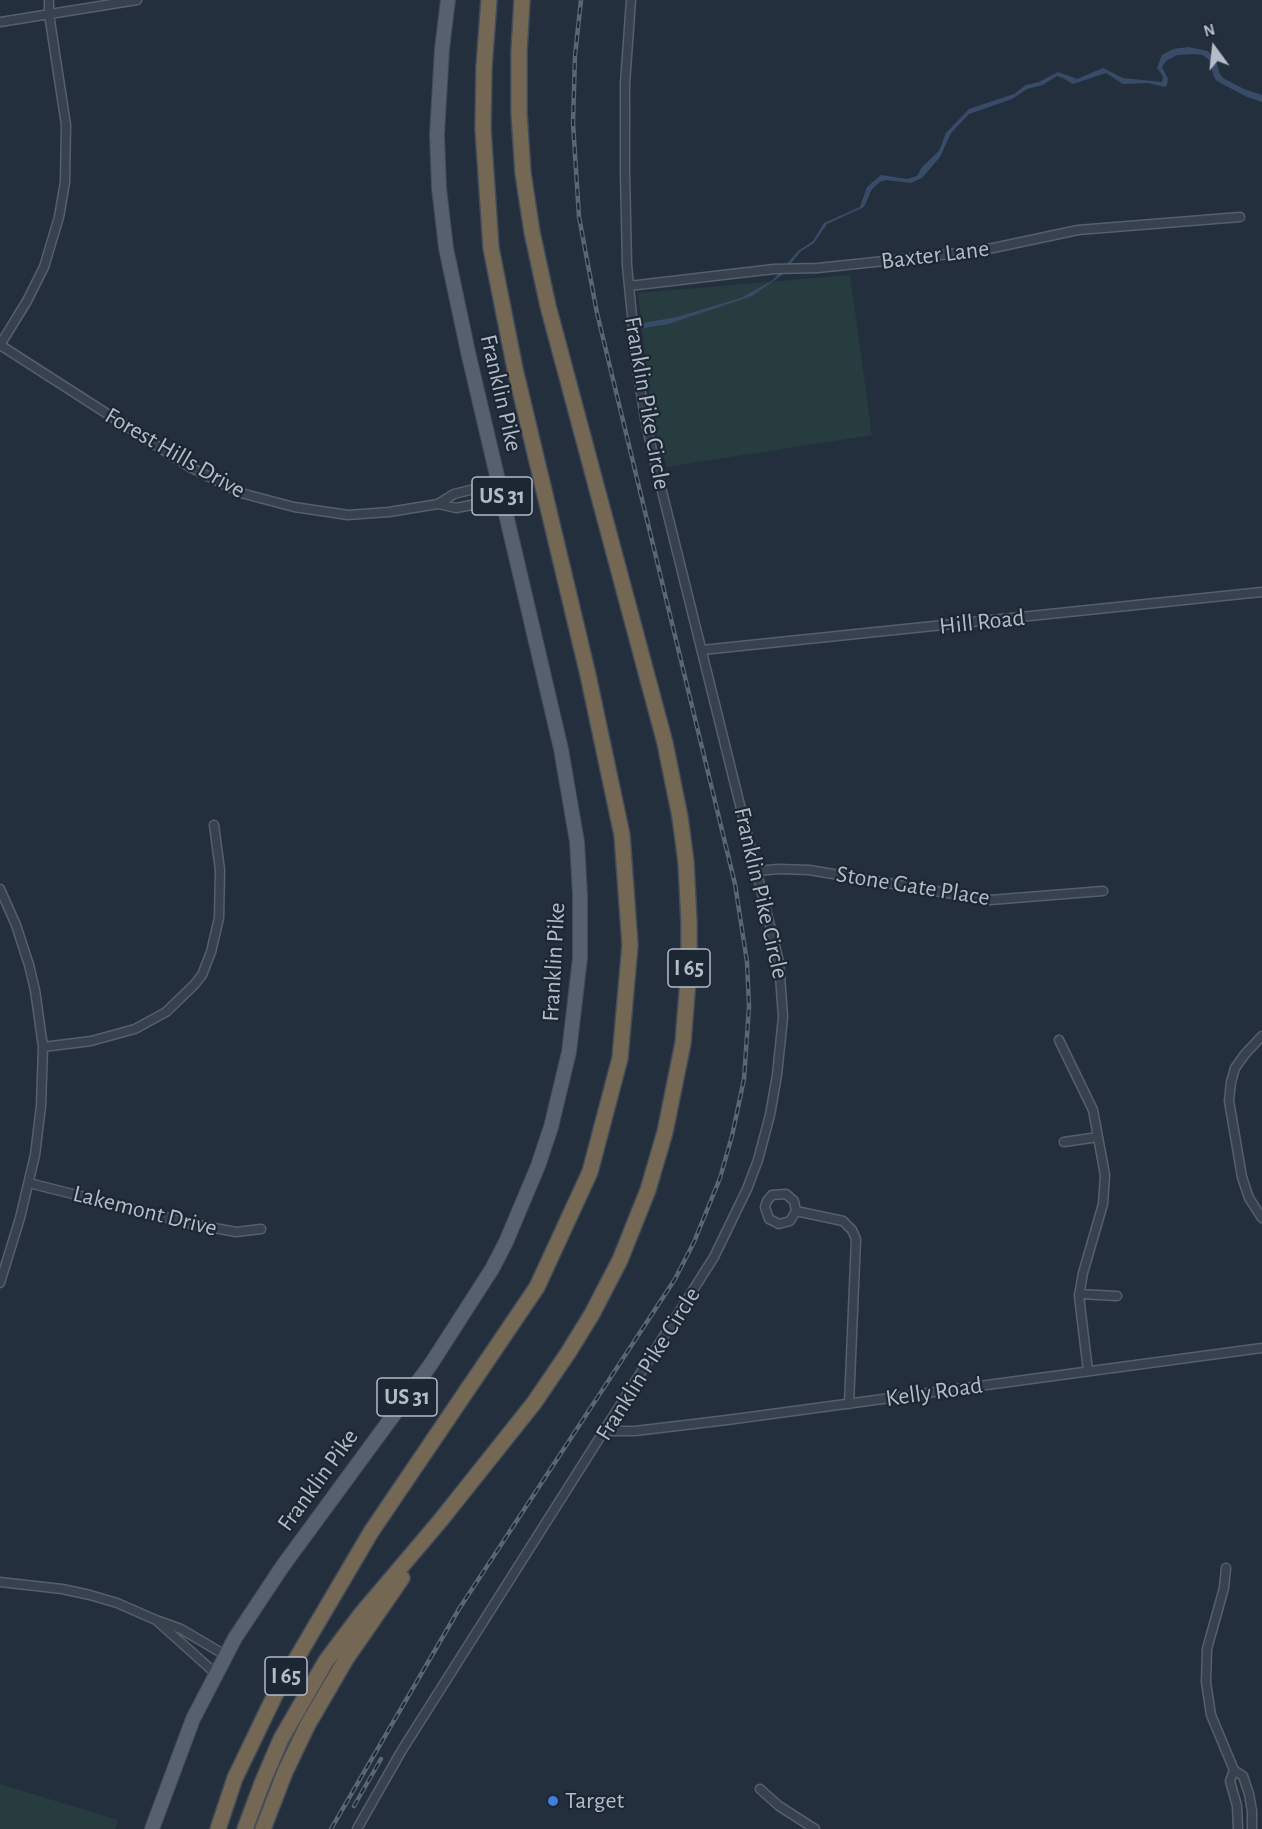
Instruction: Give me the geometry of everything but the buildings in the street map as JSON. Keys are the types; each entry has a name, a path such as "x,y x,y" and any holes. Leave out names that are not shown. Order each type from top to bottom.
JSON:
{"highway":[{"name":"I 65","path":"218,1829 235,1778 281,1685 371,1532 537,1287 590,1172 620,1058 630,945 622,835 588,675 515,369 490,248 483,129 484,67 489,0"},
{"name":"I 65","path":"245,1829 275,1754 318,1674 362,1613 440,1521 534,1403 584,1328 620,1260 648,1190 668,1122 683,1043 689,968 686,862 672,772 548,306 529,217 521,159 519,113 522,0"},
{"path":"263,1829 294,1752 326,1691 440,1521"}],"main road":[{"name":"Franklin Pike","path":"152,1829 183,1743 225,1655 266,1590 425,1373 480,1291 507,1242 551,1127 562,1084 575,1014 580,958 577,843 561,749 456,303 441,209 438,114 448,0"}],"street":[{"path":"0,345 41,274 56,230 64,191 67,163 66,125 49,14 49,0"},
{"path":"0,22 137,0"},
{"name":"Franklin Pike Circle","path":"357,1829 408,1741 714,1257 747,1190 764,1141 780,1055 783,991 779,962 645,418 629,286 624,129 631,0"},
{"name":"Baxter Lane","path":"629,286 781,268 829,267 979,251 1078,230 1240,217"},
{"name":"Forest Hills Drive","path":"0,345 190,467 247,495 294,507 348,515 438,504 456,508 503,499"},
{"name":"Forest Hills Drive","path":"438,504 454,494 499,483"},
{"name":"Hill Road","path":"702,650 1262,592"},
{"path":"43,1047 91,1041 135,1029 166,1012 202,975 211,952 219,918 220,870 214,825"},
{"name":"Stone Gate Place","path":"758,871 778,868 809,870 990,900 1103,891"},
{"path":"0,889 18,931 29,965 43,1047 39,1132 29,1182 0,1283"},
{"path":"1262,1036 1235,1068 1229,1101 1242,1177 1249,1198 1262,1218"},
{"path":"1059,1040 1089,1099 1104,1169 1105,1196 1079,1294 1088,1371"},
{"path":"1064,1142 1098,1137"},
{"name":"Lakemont Drive","path":"29,1182 188,1223 236,1232 261,1229"},
{"path":"796,1211 843,1221 852,1230 856,1239 849,1404"},
{"path":"1079,1294 1116,1296"},
{"name":"Kelly Road","path":"606,1431 635,1431 849,1404 1262,1348"},
{"path":"1226,1568 1224,1587 1207,1649 1206,1682 1211,1715 1234,1770 1243,1776 1249,1794 1252,1829"},
{"path":"0,1582 62,1589 117,1603 181,1629 225,1655"},
{"path":"156,1620 215,1673"},
{"path":"1234,1770 1230,1781 1237,1806 1238,1829"},
{"path":"760,1790 779,1806 815,1829"}],"green space":[{"path":"850,275 872,435 667,467 652,420 638,293"},
{"path":"0,1784 118,1820 115,1829 0,1829"}],"water":[{"path":"1188,47 1208,51 1216,61 1223,78 1262,95 1262,102 1247,97 1217,81 1209,60 1203,55 1177,55 1166,61 1162,67 1168,79 1165,87 1148,83 1123,84 1106,73 1073,84 1057,76 1043,85 1027,89 1012,99 969,114 951,133 940,157 922,178 911,183 886,180 880,182 872,189 864,207 827,224 814,243 800,252 782,275 752,296 668,324 644,328 643,323 677,317 741,298 773,280 798,251 813,241 824,223 860,207 867,187 881,175 907,179 917,176 922,167 939,151 946,133 969,109 1014,94 1026,85 1039,82 1058,72 1077,79 1103,68 1123,78 1162,82 1163,76 1157,68 1162,55 1173,49"}],"railway":[{"path":"331,1829 459,1609 675,1279 694,1242 720,1178 744,1079 749,1006 747,962 735,884 597,313 579,217 573,123 575,56 581,0"},
{"path":"354,1806 381,1759"}],"place":[{"name":"Target","path":"553,1801"}]}
